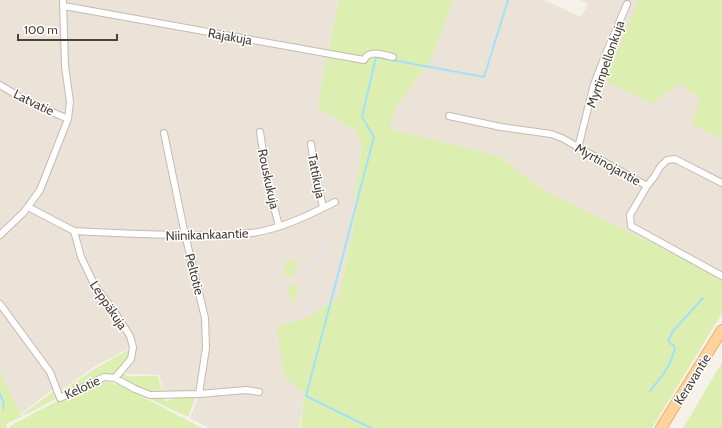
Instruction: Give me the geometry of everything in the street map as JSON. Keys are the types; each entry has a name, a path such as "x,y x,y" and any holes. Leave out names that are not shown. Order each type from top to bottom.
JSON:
{"main road":[{"name":"Keravantie","path":"661,428 722,330"}],"street":[{"path":"0,235 28,207 40,190 68,119 70,102 65,66 63,3 57,0"},
{"name":"Rajakuja","path":"63,3 364,60 370,53 393,57"},
{"name":"Myrtinpellonkuja","path":"578,148 594,84 627,4"},
{"name":"Latvatie","path":"0,85 25,100 68,119"},
{"name":"Myrtinojantie","path":"449,116 501,127 550,134 562,138 647,186 630,215 631,226 722,276"},
{"name":"Rouskukuja","path":"260,132 268,184 279,226"},
{"name":"Peltotie","path":"164,133 185,235 205,318 206,348 198,394"},
{"name":"Tattikuja","path":"310,144 323,208"},
{"path":"647,186 666,160 675,159 722,183"},
{"name":"Niinikankaantie","path":"74,231 145,235 256,232 279,226 335,202"},
{"path":"28,207 74,231"},
{"name":"Leppäkuja","path":"74,231 82,257 95,286 112,308 132,341 133,347 131,359 115,378"},
{"name":"Kelotie","path":"0,304 50,372 60,398 104,376 115,378 150,395 198,394 246,390 259,392"}],"shaded area":[{"path":"0,0 339,0 318,103 320,109 355,130 362,144 355,196 356,211 339,297 310,316 278,327 284,376 305,394 299,428 209,428 190,418 200,393 165,399 159,375 125,373 132,361 135,345 97,365 60,391 57,386 21,414 0,373"},
{"path":"453,0 544,0 581,17 588,4 580,0 638,0 605,81 680,83 702,100 692,124 722,140 722,277 541,189 499,156 390,129 395,109 432,58"},
{"path":"321,240 328,242 322,264 316,262"},
{"path":"306,259 311,261 305,282 300,281"},
{"path":"310,284 316,285 309,310 304,309"}],"green space":[{"path":"339,0 453,0 432,58 395,109 390,129 499,156 541,189 722,277 722,313 652,428 300,428 305,394 284,376 277,327 310,316 339,297 356,211 355,196 362,144 355,130 320,109 318,103"},
{"path":"638,0 722,0 722,140 691,124 701,100 680,83 652,104 605,81"},
{"path":"298,259 293,278 285,275 284,262"},
{"path":"293,285 298,286 294,303 290,299 287,287"},
{"path":"133,347 123,373 127,376 158,376 165,401 197,394 188,417 156,402 122,383 106,378 94,379 23,416 23,414 55,390 57,394 98,367"},
{"path":"722,363 722,428 683,428 720,366"},
{"path":"0,373 22,416 6,424 7,428 0,428"},
{"path":"105,381 120,385 202,428 10,428 10,426 93,382"}],"waterway":[{"path":"371,428 306,396 374,137 362,117 376,57 484,77 508,0"},
{"path":"650,391 666,370 674,353 675,347 668,341 673,331 703,298"},
{"path":"0,394 4,404 3,409"}]}
